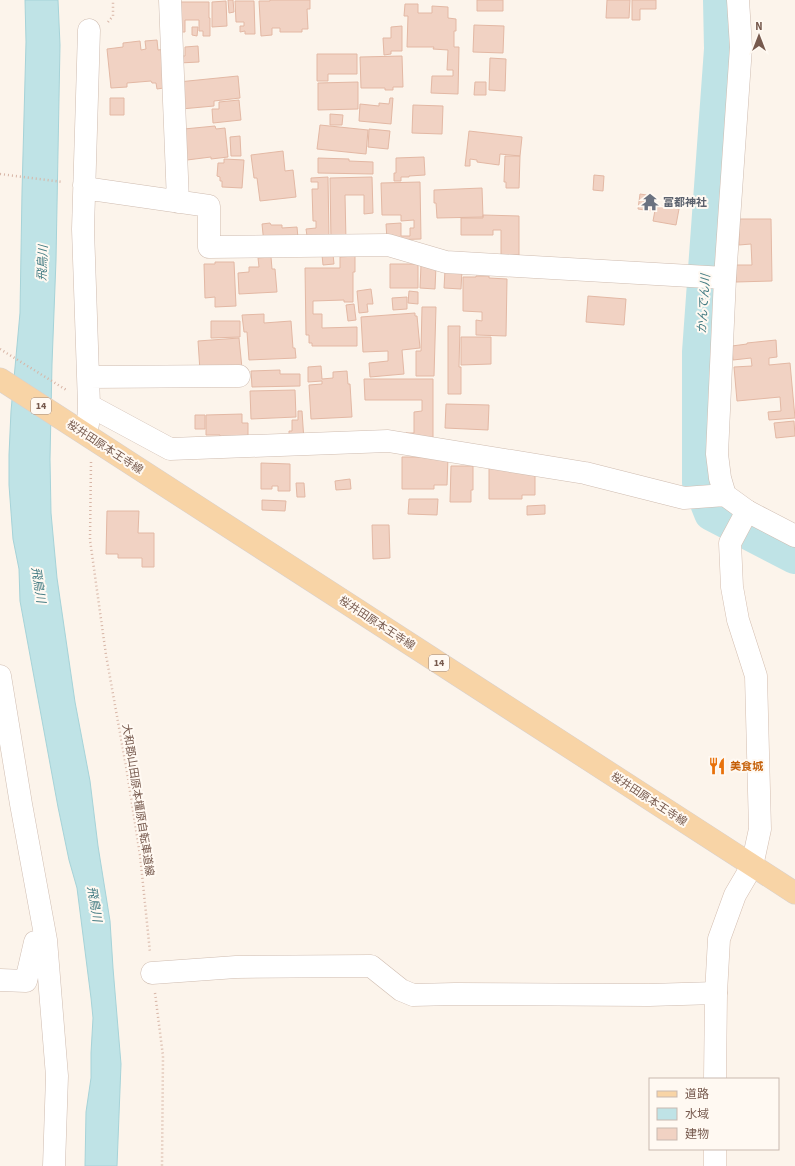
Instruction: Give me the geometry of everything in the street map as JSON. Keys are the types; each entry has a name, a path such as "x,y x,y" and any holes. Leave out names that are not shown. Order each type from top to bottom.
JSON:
{"main road":[{"name":"桜井田原本王寺線","path":"0,379 795,893"}],"street":[{"path":"170,0 178,202"},
{"path":"725,496 720,478 717,454 725,278 740,47 738,0"},
{"path":"87,435 89,405 83,229 89,30"},
{"path":"84,185 91,189 209,206 209,247 388,246 446,262 725,278"},
{"path":"88,377 239,376"},
{"path":"94,408 170,449 388,441 585,472 684,498 725,496 747,511 795,536"},
{"path":"715,1078 716,993 719,939 735,895 752,866 760,829 756,676 738,620 732,587 730,543 747,511"},
{"path":"0,676 21,804 46,940 57,1076 54,1166"},
{"path":"0,980 26,981 35,942 46,940"},
{"path":"152,973 236,967 371,966 401,990 414,995 716,993"},
{"path":"715,1150 715,1166"}],"path":[{"path":"0,174 84,185"},
{"path":"0,349 70,393"},
{"name":"大和郡山田原本橿原自転車道線","path":"87,435 90,540 106,655 140,855 152,973 163,1056 162,1166"}],"water":[{"name":"飛鳥川","path":"25,0 58,0 60,45 50,459 51,513 57,578 75,702 90,781 98,846 110,921 121,1064 117,1166 85,1166 86,1112 91,1078 93,1018 91,998 77,888 69,860 58,807 20,601 19,569 13,539 9,485 9,455 11,411 20,313 26,42"}],"building":[{"path":"228,0 233,0 234,12 229,13"},
{"path":"310,0 310,9 307,9 308,29 302,29 302,32 280,32 280,28 272,28 272,35 261,36 259,1"},
{"path":"477,0 503,0 503,11 477,11"},
{"path":"607,0 630,0 629,18 606,18"},
{"path":"632,0 656,0 656,9 640,9 640,20 632,20"},
{"path":"226,1 227,26 212,27 212,2"},
{"path":"235,1 254,1 255,34 245,34 245,31 240,32 240,26 244,26 244,22 236,22"},
{"path":"178,2 209,2 210,36 203,36 203,31 199,31 199,20 185,20 185,32 174,32"},
{"path":"405,4 418,4 418,13 432,13 432,6 448,7 448,18 456,19 454,47 459,47 458,94 431,93 432,76 453,76 453,70 447,70 448,50 433,49 434,47 407,47 408,16 404,16"},
{"path":"474,25 504,26 503,53 473,52"},
{"path":"402,26 402,51 391,51 391,54 384,55 383,38 391,38 391,27"},
{"path":"192,27 198,27 197,36 192,35"},
{"path":"157,40 158,50 166,49 170,87 157,89 156,83 152,83 151,81 127,83 127,87 111,88 107,49 123,47 123,43 140,41 141,50 146,49 145,41"},
{"path":"198,46 199,62 179,63 179,56 185,56 185,47"},
{"path":"317,54 357,54 357,74 328,74 328,81 317,81"},
{"path":"402,56 403,87 393,87 393,90 385,90 385,88 361,88 360,57"},
{"path":"490,58 506,59 505,91 489,90"},
{"path":"238,76 240,98 214,101 214,106 181,109 178,82"},
{"path":"358,82 358,109 318,110 318,83"},
{"path":"475,82 486,82 486,95 474,95"},
{"path":"110,98 124,98 124,115 110,115"},
{"path":"390,98 393,98 391,124 359,121 360,104 379,106 379,103 389,104"},
{"path":"239,100 241,120 213,123 212,109 219,109 219,102"},
{"path":"413,105 443,106 442,134 412,133"},
{"path":"330,114 343,115 342,125 330,125"},
{"path":"320,125 368,130 366,154 317,149"},
{"path":"215,126 216,129 225,128 228,157 211,159 211,157 187,160 184,129"},
{"path":"369,129 390,131 388,149 368,147"},
{"path":"469,131 522,137 520,156 500,154 499,165 477,162 477,160 470,159 470,166 465,166"},
{"path":"240,136 241,156 231,156 230,137"},
{"path":"283,151 285,171 293,170 296,197 260,201 257,178 254,178 251,155"},
{"path":"505,156 520,156 519,188 506,188 506,182 504,182"},
{"path":"424,157 425,175 401,177 401,181 394,181 394,173 396,173 396,158"},
{"path":"318,158 349,159 349,161 373,162 373,174 318,173"},
{"path":"224,159 244,160 242,188 222,187 222,181 220,181 220,177 217,176 218,163 224,163"},
{"path":"594,175 604,176 603,191 593,190"},
{"path":"328,177 329,238 307,236 306,229 316,228 316,221 313,221 312,189 318,189 318,182 311,182 311,178"},
{"path":"372,177 373,213 364,214 364,195 345,195 346,241 331,241 330,178"},
{"path":"420,182 421,239 387,240 386,224 401,223 401,236 410,236 410,228 414,228 414,220 401,221 401,215 382,215 381,183"},
{"path":"482,188 483,217 437,218 436,203 434,203 434,190"},
{"path":"640,194 653,196 651,211 638,209"},
{"path":"656,205 679,209 676,225 653,221"},
{"path":"483,215 519,216 519,255 501,255 501,230 493,230 493,235 461,235 461,218 483,218"},
{"path":"739,219 771,219 772,281 736,282 735,265 752,265 751,244 739,245"},
{"path":"270,223 271,225 282,225 282,228 297,227 298,238 264,244 262,224"},
{"path":"333,254 334,264 323,265 322,255"},
{"path":"355,256 355,272 353,272 353,302 344,302 344,300 313,301 313,314 322,314 322,328 357,327 357,346 312,346 312,343 309,343 309,335 306,335 305,268 340,268 340,257"},
{"path":"271,257 272,269 275,269 277,292 239,294 238,273 249,272 249,267 259,267 258,258"},
{"path":"215,262 234,262 236,306 215,307 215,297 205,298 204,264 215,264"},
{"path":"390,264 418,264 418,288 390,288"},
{"path":"421,265 436,266 435,289 420,288"},
{"path":"445,270 462,270 461,289 444,288"},
{"path":"489,276 489,278 507,279 506,336 476,335 476,320 482,321 482,312 463,311 463,277"},
{"path":"371,289 373,304 367,304 368,312 359,313 357,291"},
{"path":"409,291 418,292 418,304 408,303"},
{"path":"588,296 626,299 624,325 586,322"},
{"path":"407,297 407,309 393,310 392,298"},
{"path":"354,304 356,320 348,321 346,305"},
{"path":"422,307 436,307 434,376 416,376 416,351 421,351"},
{"path":"415,313 415,316 417,316 420,348 402,350 404,374 370,377 369,363 388,361 388,351 363,352 361,317"},
{"path":"264,314 264,323 291,321 293,348 295,348 296,358 249,360 247,332 244,332 242,315"},
{"path":"211,321 240,321 240,337 211,338"},
{"path":"448,326 460,326 459,367 461,367 461,394 448,394"},
{"path":"461,337 491,337 491,364 461,365"},
{"path":"239,338 242,368 200,371 198,341"},
{"path":"776,340 777,357 769,358 769,365 790,363 795,418 769,420 768,412 781,411 780,397 737,401 734,367 752,366 751,358 733,360 732,346"},
{"path":"321,366 322,379 333,378 333,372 347,371 348,384 350,384 352,417 311,419 309,385 322,384 322,381 308,382 308,367"},
{"path":"280,370 280,374 300,374 300,386 252,387 251,371"},
{"path":"364,379 433,379 433,441 406,433 414,433 414,412 422,411 422,400 365,400"},
{"path":"295,390 296,417 251,419 250,391"},
{"path":"446,404 489,405 488,430 445,428"},
{"path":"298,411 302,411 304,441 289,441 289,431 292,431 292,420 298,420"},
{"path":"242,414 242,423 248,423 248,439 220,437 220,435 206,435 206,415"},
{"path":"195,415 205,415 205,429 195,429"},
{"path":"794,421 795,436 776,438 774,423"},
{"path":"402,457 448,457 447,485 434,485 434,489 402,489"},
{"path":"261,463 290,464 290,491 278,491 278,486 272,486 272,489 261,489"},
{"path":"451,466 473,466 473,490 471,490 471,502 450,502"},
{"path":"489,468 535,471 535,495 522,495 522,499 489,499"},
{"path":"350,479 351,489 336,490 335,481"},
{"path":"296,483 304,483 305,497 297,497"},
{"path":"409,499 438,499 437,515 408,514"},
{"path":"262,500 286,501 285,511 262,510"},
{"path":"545,505 545,514 527,515 527,506"},
{"path":"107,511 139,511 138,533 154,533 154,567 142,567 142,558 118,558 118,554 106,554"},
{"path":"372,525 389,525 390,558 373,559"}],"waterway":[{"name":"かんでん川","path":"721,0 722,49 700,352 700,483 712,513 795,556"}],"place":[{"name":"富都神社","path":"650,202"},
{"name":"美食城","path":"717,766"}]}
